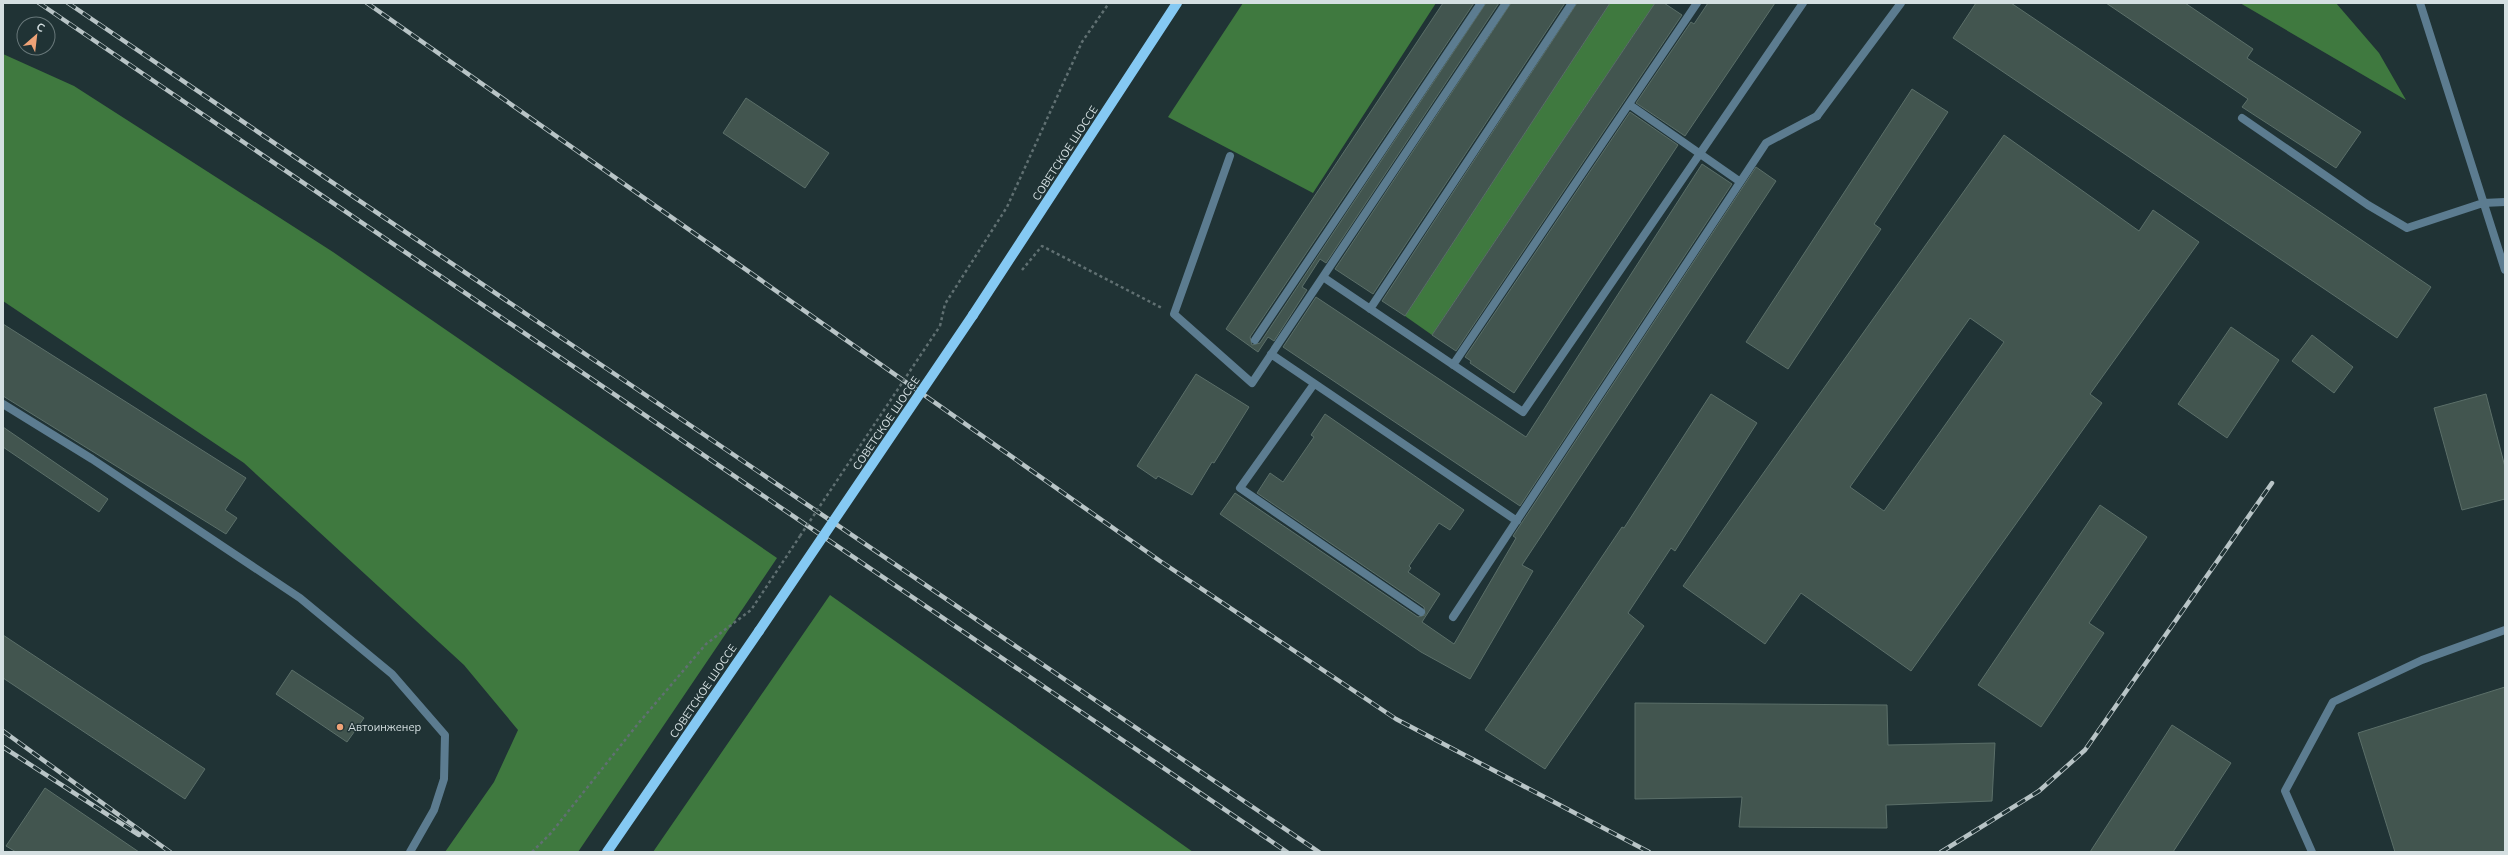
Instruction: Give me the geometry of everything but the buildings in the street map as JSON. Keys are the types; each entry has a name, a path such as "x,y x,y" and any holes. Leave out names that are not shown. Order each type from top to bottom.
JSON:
{"main road":[{"name":"СОВЕТСКОЕ ШОССЕ","path":"607,852 973,315 1177,3"}],"street":[{"path":"1255,340 1481,3"},
{"path":"1230,156 1174,314 1252,383 1506,3"},
{"path":"1370,309 1572,3"},
{"path":"1453,365 1630,105 1697,3"},
{"path":"1323,277 1523,412 1803,3"},
{"path":"1454,617 1766,143 1818,116 1901,3"},
{"path":"2420,3 2505,270"},
{"path":"1630,105 1701,153 1739,182"},
{"path":"2242,118 2368,205 2407,228 2483,203 2505,202"},
{"path":"1271,354 1517,520"},
{"path":"1314,384 1240,488 1421,612"},
{"path":"3,404 92,459 300,598 392,674 445,735 444,779 434,810 410,852"},
{"path":"2312,852 2285,791 2333,702 2422,660 2505,630"}],"path":[{"path":"532,852 551,833 637,725 706,644 751,610 940,326 945,304 1007,207 1082,42 1109,3"},
{"path":"1019,275 1042,246 1174,314"}],"green space":[{"path":"1243,3 1436,3 1313,193 1168,117"},
{"path":"1610,3 1655,3 1432,335 1405,316"},
{"path":"2240,3 2336,3 2379,53 2406,100"},
{"path":"3,54 74,86 333,252 777,558 578,852 445,852 494,782 518,730 464,665 244,463 3,301"},
{"path":"830,595 1193,852 653,852"}],"railway":[{"path":"39,3 1287,852"},
{"path":"68,3 1319,852"},
{"path":"367,3 1160,561 1396,719 1649,852"},
{"path":"1941,852 2039,791 2085,750 2272,483"},
{"path":"3,731 170,852"},
{"path":"3,747 139,835"}],"place":[{"name":"Автоинженер","path":"340,727"}]}
